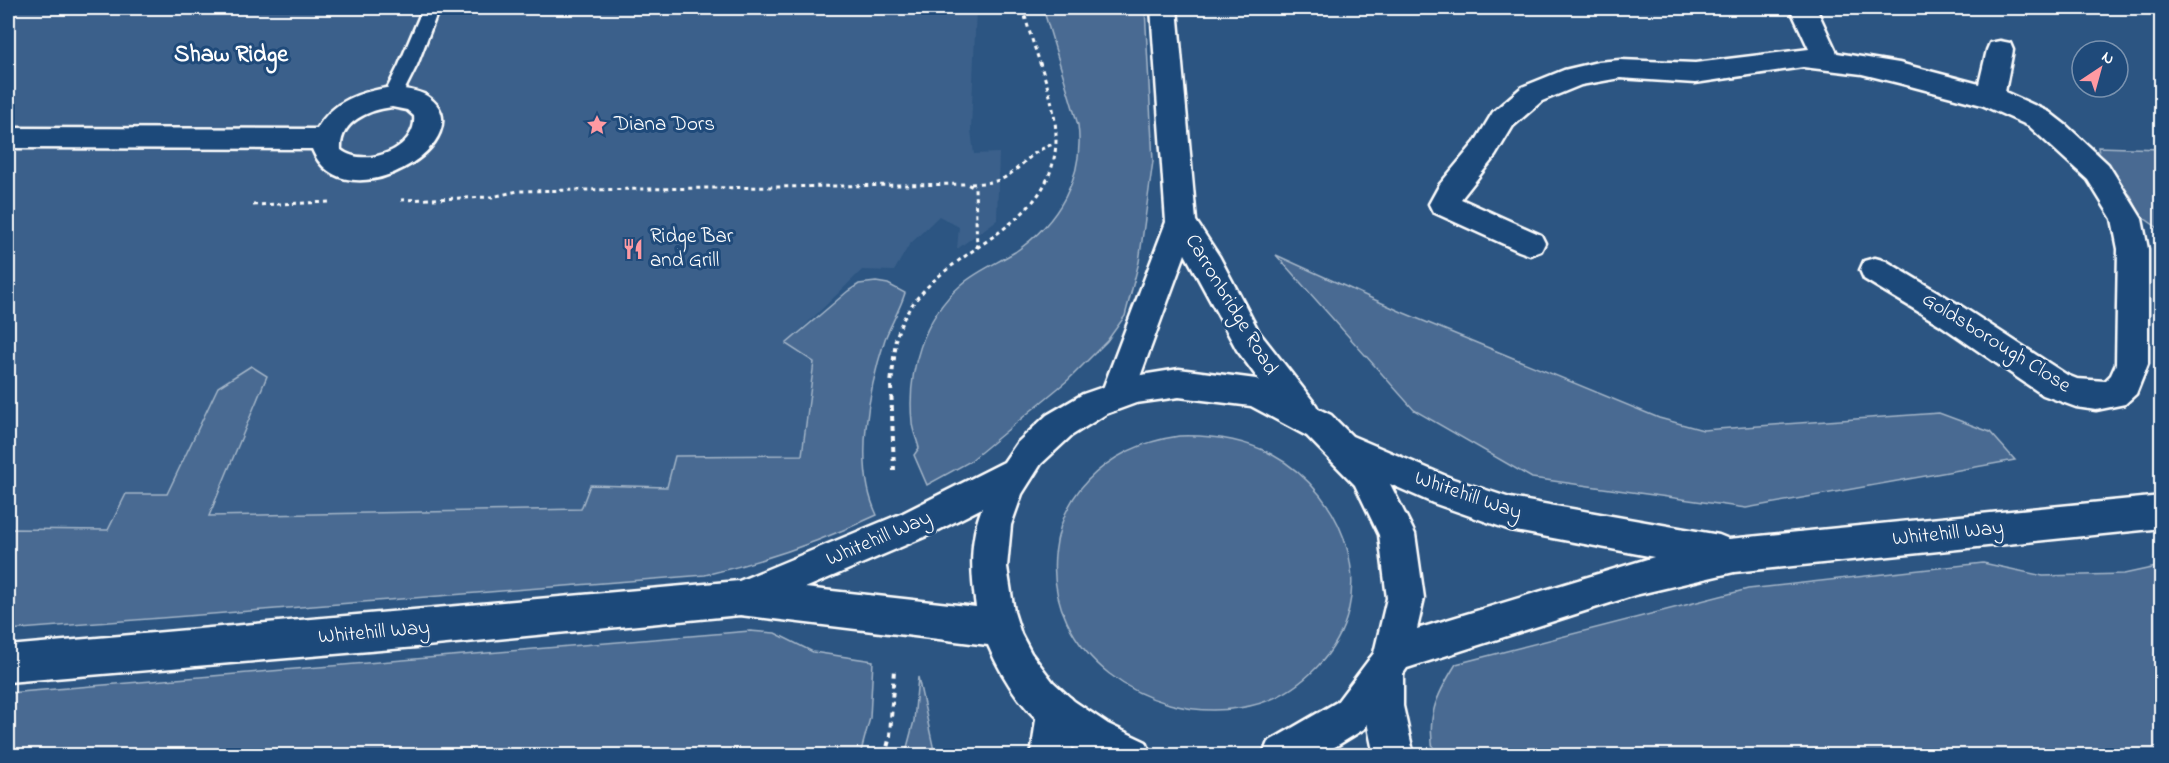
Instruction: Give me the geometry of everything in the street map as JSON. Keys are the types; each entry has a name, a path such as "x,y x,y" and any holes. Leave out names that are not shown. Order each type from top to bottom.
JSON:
{"street":[{"name":"Carronbridge Road","path":"1118,394 1181,222 1164,8"},
{"path":"1803,8 1827,60"},
{"path":"1990,97 2000,50"},
{"name":"Goldsborough Close","path":"1530,243 1444,204 1450,192 1485,149 1503,119 1532,94 1552,85 1598,71 1640,70 1695,73 1803,58 1899,73 1990,97 2039,119 2057,132 2098,172 2127,219 2133,249 2132,364 2124,384 2113,394 2096,396 2076,393 2055,385 1950,315 1875,270"},
{"path":"392,97 404,98 422,106 430,120 425,138 408,154 383,166 352,168 339,165 330,158 326,149 326,139 334,124 350,110 370,101 392,97"},
{"path":"8,138 326,139"},
{"name":"Carronbridge Road","path":"1181,222 1208,265 1248,341 1304,415"},
{"path":"1131,756 1092,738 1057,712 1038,693 1009,651 999,628 990,594 988,561 992,529 1001,498 1013,474 1048,433 1093,403 1149,386 1180,383 1212,384 1244,391 1275,401 1304,415 1347,449 1380,492 1391,514 1403,553 1406,585 1404,609 1389,662 1384,706 1394,756"},
{"name":"Whitehill Way","path":"1347,449 1445,492 1510,514 1734,555"},
{"name":"Whitehill Way","path":"740,598 916,524 1013,474"},
{"name":"Whitehill Way","path":"1389,662 1436,642 1635,578 1734,555 2162,512"},
{"name":"Whitehill Way","path":"8,664 416,630 740,598 999,628"},
{"path":"1282,756 1339,725 1372,691 1389,662"},
{"path":"1051,756 1057,712"}],"lane":[{"path":"392,97 431,8"}],"path":[{"path":"894,471 892,376 897,335 909,312 932,282 954,263 1010,226 1038,197 1054,159 1055,144 1051,111 1023,8"},
{"path":"395,200 492,197 518,191 992,183 1008,176 1039,146 1055,144"},
{"path":"967,184 975,188 977,248"},
{"path":"253,205 334,202"},
{"path":"885,756 890,736 894,669"}],"shaded area":[{"path":"8,8 976,8 971,130 974,154 999,153 997,220 957,249 959,227 939,216 909,245 894,271 862,270 786,344 814,362 802,455 588,516 108,541 8,541"},
{"path":"1043,8 1145,8 1153,161 1139,262 1125,316 1107,341 1068,380 969,462 927,485 914,455 919,448 912,425 911,403 915,365 927,330 948,298 961,285 980,271 1015,252 1044,227 1056,213 1065,197 1077,163 1078,125"},
{"path":"2098,147 2161,149 2161,230 2141,216 2131,196 2100,161"},
{"path":"1276,255 1404,313 1659,418 1703,430 1939,413 1990,432 2015,460 1746,508 1532,478 1414,410"},
{"path":"876,282 888,284 905,293 879,359 866,427 866,474 877,515 814,542 771,557 705,575 8,630 8,529 108,530 126,494 167,494 218,387 251,366 267,376 209,516 581,509 590,485 667,487 675,456 802,455 814,362 786,344 848,291 859,284"},
{"path":"1179,436 1215,437 1238,441 1271,454 1298,472 1320,495 1337,521 1348,550 1352,581 1348,611 1337,640 1317,667 1300,682 1291,689 1261,703 1239,708 1204,710 1170,704 1138,692 1109,674 1085,650 1067,622 1057,590 1055,554 1059,534 1065,514 1080,489 1107,464 1129,451 1153,441"},
{"path":"1983,563 2043,576 2124,574 2161,566 2161,755 1434,755 1431,729 1434,707 1456,664 1748,589"},
{"path":"750,631 775,633 813,652 873,661 870,718 860,755 8,755 8,693"},
{"path":"918,677 935,755 905,755 914,721"}],"place":[{"name":"Diana Dors","path":"597,125"},
{"name":"Ridge Bar and Grill","path":"633,249"}],"district":[{"name":"Shaw Ridge","path":"231,55"}]}
